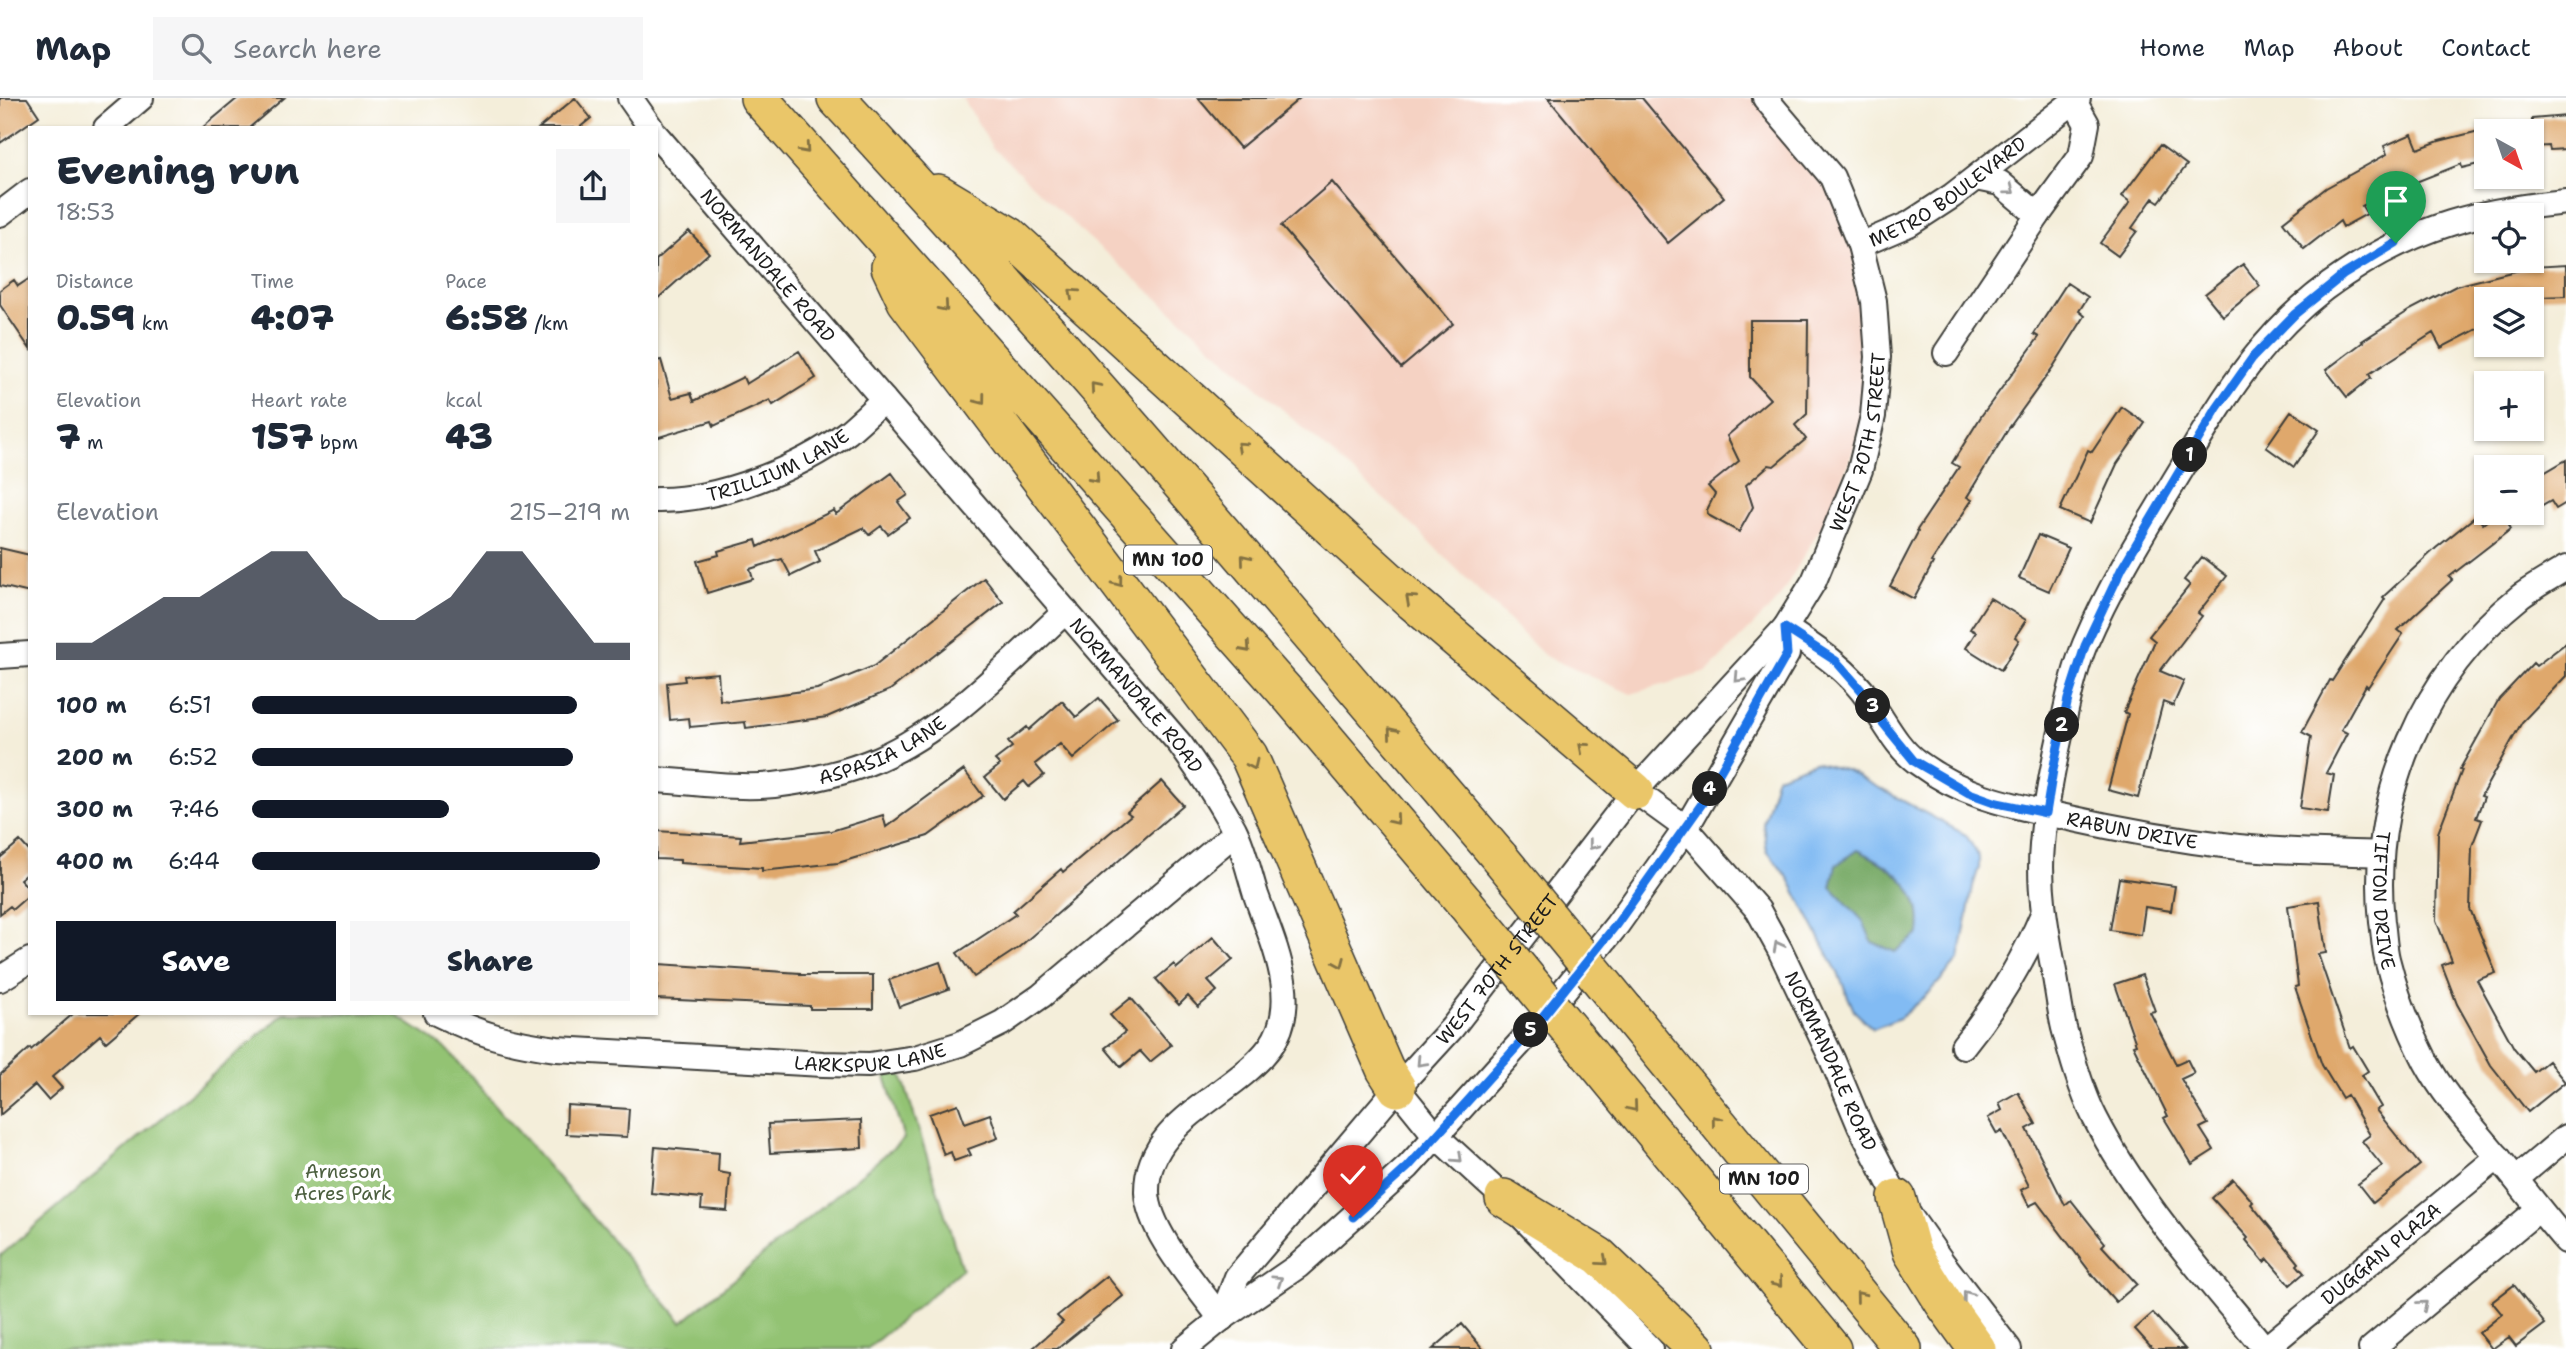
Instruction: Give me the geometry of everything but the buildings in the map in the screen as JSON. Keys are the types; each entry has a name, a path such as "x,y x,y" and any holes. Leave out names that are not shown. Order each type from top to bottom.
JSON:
{"highway":[{"name":"MN 100","path":"759,98 1293,700 1465,903 1832,1349"},
{"name":"MN 100","path":"836,98 909,176 1210,519 1500,858 1903,1349"},
{"path":"909,176 1010,236 1413,602 1635,791"},
{"path":"868,219 906,301 1249,756 1385,1069 1396,1088"},
{"path":"1504,1198 1599,1256 1696,1349"},
{"path":"1897,1198 1912,1252 1942,1302 1978,1349"}],"street":[{"path":"108,126 141,98"},
{"path":"630,98 650,126"},
{"name":"METRO BOULEVARD","path":"1765,98 1832,177 1860,245 1909,224 1976,178 2076,100"},
{"path":"1946,353 2038,215 2081,156 2087,124 2076,100"},
{"name":"NORMANDALE ROAD","path":"659,146 884,400 1180,744 1209,783 1236,833 1282,973 1284,998 1281,1023 1270,1046 1252,1065 1171,1132 1158,1149 1149,1170 1147,1193 1151,1215 1161,1235 1221,1319"},
{"path":"1976,178 2000,183 2038,215"},
{"path":"0,214 28,193"},
{"path":"2265,1349 2130,1179 2094,1116 2063,1026 2043,914 2042,848 2053,770 2068,699 2085,646 2122,568 2217,408 2253,357 2295,314 2343,275 2396,243 2453,220 2513,207 2566,202"},
{"name":"WEST 70TH STREET","path":"1221,1319 1237,1277 1396,1088 1452,1028 1635,791 1785,628 1814,581 1860,470 1873,416 1878,357 1874,301 1860,245"},
{"name":"TRILLIUM LANE","path":"658,500 713,493 761,478 806,459 847,432 884,400"},
{"name":"TIFTON DRIVE","path":"2566,568 2522,596 2479,635 2442,679 2414,730 2393,784 2381,854 2380,898 2386,956 2402,1013 2427,1065 2460,1112 2566,1241"},
{"name":"ASPASIA LANE","path":"658,780 772,785 826,776 878,759 925,734 1066,611"},
{"name":"WEST 70TH STREET","path":"1184,1349 1221,1319 1298,1266 1408,1167 1531,1031 1616,925 1686,828 1787,654 1785,628"},
{"name":"RABUN DRIVE","path":"1785,628 1836,661 1869,699 1883,723 1914,761 1969,793 1997,803 2138,833 2240,847 2381,854"},
{"path":"0,656 28,654"},
{"name":"NORMANDALE ROAD","path":"1635,791 1686,828 1758,910 1823,1039 1860,1126 1897,1198 2009,1349"},
{"name":"LARKSPUR LANE","path":"440,1015 473,1031 504,1040 557,1049 858,1065 915,1058 960,1044 1002,1023 1031,1003 1236,833"},
{"path":"1963,1046 1991,1011 2026,955 2043,914"},
{"path":"0,979 28,961"},
{"path":"1396,1088 1435,1135 1504,1198 1650,1349"},
{"path":"2516,1179 2566,1137"},
{"name":"DUGGAN PLAZA","path":"2265,1349 2498,1157"},
{"path":"2371,1349 2539,1209"}],"shaded area":[{"path":"963,98 1764,98 1853,217 1875,300 1867,412 1832,508 1778,600 1707,672 1631,694 1545,656 1405,518 1080,230 992,147"}],"green space":[{"path":"1858,850 1895,873 1912,892 1917,904 1919,934 1895,952 1872,942 1863,921 1831,887 1836,865"},
{"name":"Arneson Acres Park","path":"283,1015 396,1015 448,1050 682,1322 904,1139 885,1076 901,1073 962,1269 867,1349 0,1349 0,1256"}],"water":[{"path":"1814,762 1848,771 1966,835 1979,857 1959,959 1932,990 1900,1018 1873,1029 1854,1011 1838,973 1789,879 1767,851 1763,824 1777,776","holes":["1858,850 1895,872 1905,882 1917,905 1919,934 1895,952 1872,942 1863,921 1831,887 1836,865"]}],"route":[{"path":"1353,1217 1408,1167 1531,1031 1616,925 1701,805 1787,654 1785,628 1836,661 1869,699 1883,723 1914,761 1969,793 1997,803 2046,813 2068,699 2085,646 2122,568 2217,408 2253,357 2295,314 2343,275 2396,243"}]}
